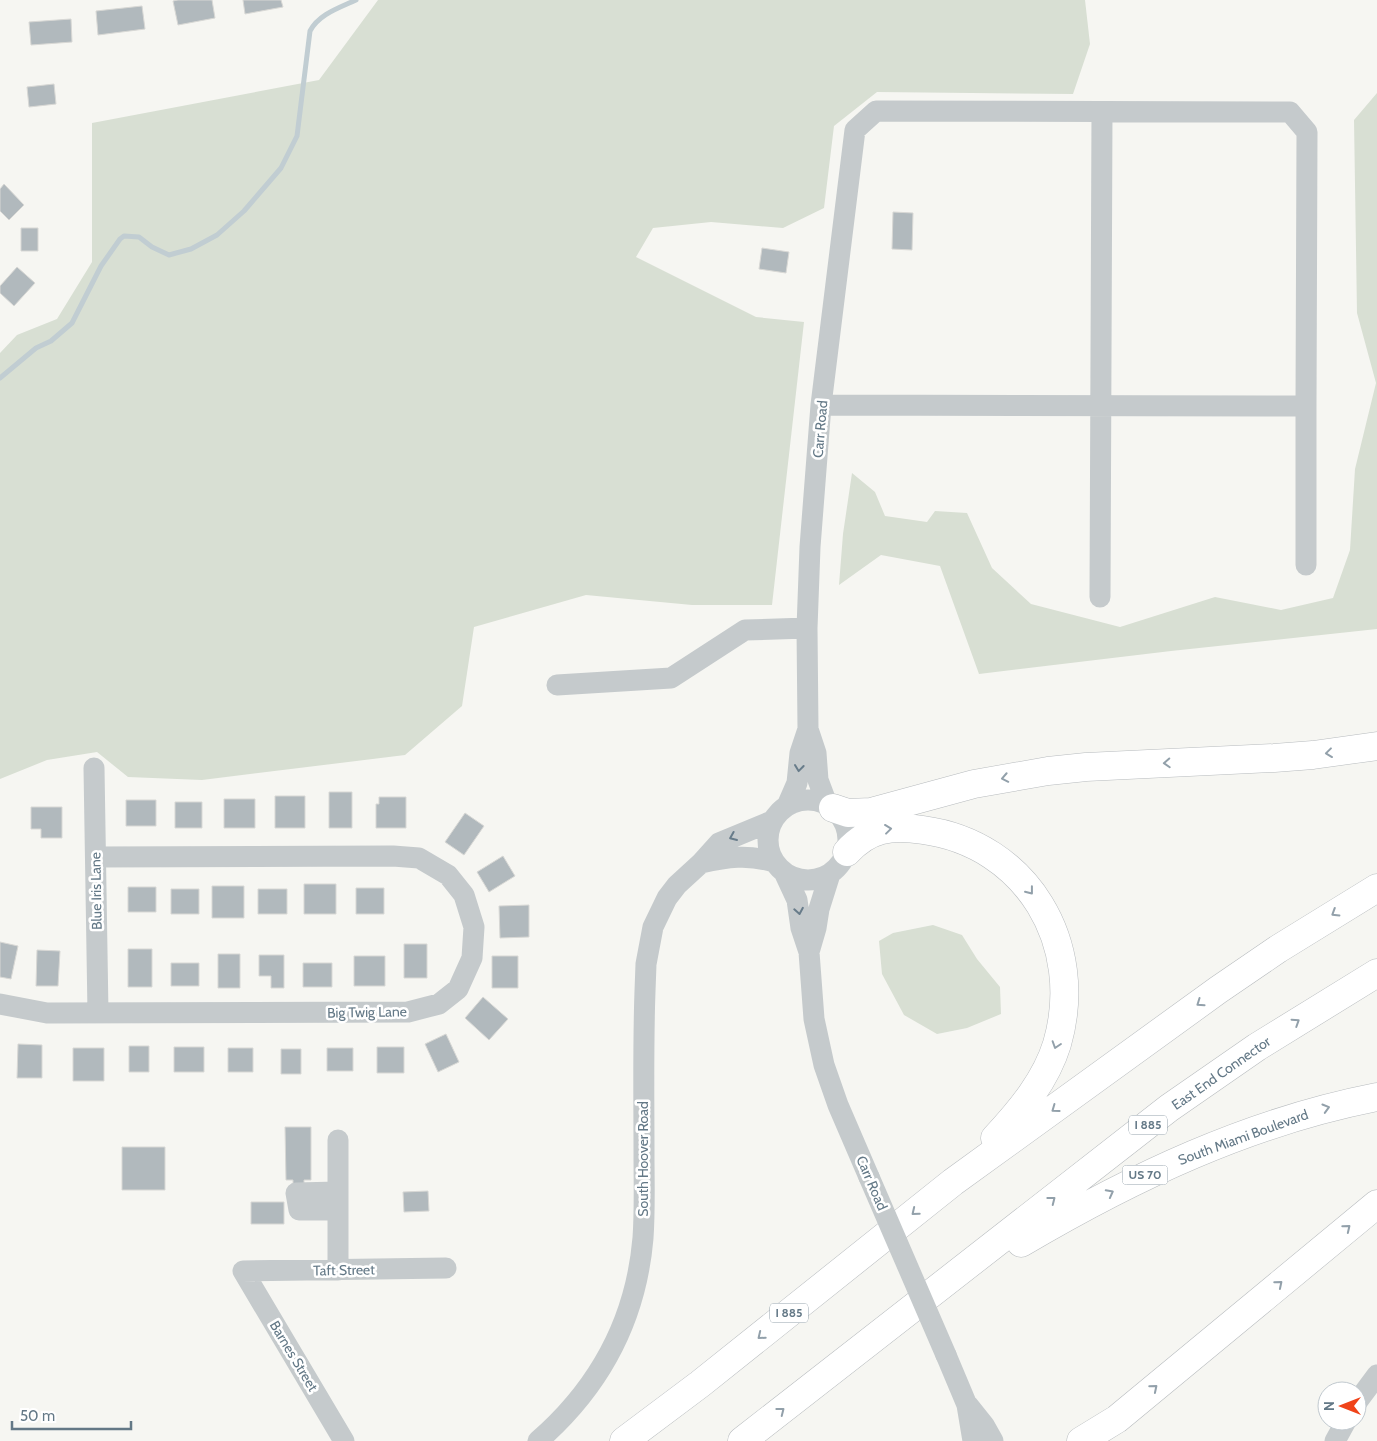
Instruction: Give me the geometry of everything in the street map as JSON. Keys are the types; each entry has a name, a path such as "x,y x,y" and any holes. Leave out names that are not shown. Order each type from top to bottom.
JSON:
{"highway":[{"path":"830,806 848,813 872,812 974,784 1057,770 1274,758 1377,746"},
{"path":"847,852 861,838 885,829 918,829 959,837 978,846 1014,872 1041,906 1058,943 1062,964 1064,1004 1057,1044 1049,1065 1038,1085 1014,1118 953,1182"},
{"name":"I 885","path":"624,1441 700,1384 953,1182 1233,980 1377,888"},
{"name":"East End Connector","path":"931,1295 1177,1103 1257,1047 1377,973"},
{"name":"South Miami Boulevard","path":"931,1295 1074,1212 1160,1168 1248,1132 1340,1104 1377,1097"},
{"path":"1081,1441 1117,1419 1377,1204"},
{"name":"I 885","path":"742,1441 931,1295"},
{"path":"1101,1441 1117,1419"}],"street":[{"name":"Carr Road","path":"830,806 818,780 816,753 808,729 808,571 821,405 855,130 876,112 1102,112"},
{"path":"1100,597 1102,112 1290,112 1307,132 1306,565"},
{"path":"821,405 1306,406"},
{"path":"557,684 670,678 745,630 807,628"},
{"name":"Carr Road","path":"780,814 797,782 800,753 808,729"},
{"name":"Blue Iris Lane","path":"94,768 98,1013"},
{"path":"701,863 742,856 762,858 779,867 790,876 803,880 817,880 830,874 840,865 847,852 849,845 848,831 843,818 830,806 820,801 807,800 800,800 780,814 768,835 768,842 779,867"},
{"name":"South Hoover Road","path":"538,1441 567,1413 597,1375 618,1339 632,1299 641,1258 643,1230 646,964 656,919 667,898 677,885 719,843 780,814"},
{"name":"Big Twig Lane","path":"0,1004 47,1013 408,1012 439,1004 458,989 472,958 474,927 464,895 448,875 419,858 393,856 96,858"},
{"name":"Carr Road","path":"779,867 797,900 801,928 809,952 812,1005 824,1065 838,1105 967,1405 973,1441"},
{"name":"Carr Road","path":"809,952 819,909 830,874"},
{"path":"338,1140 338,1270"},
{"name":"Taft Street","path":"243,1272 446,1268"},
{"name":"Barnes Street","path":"243,1272 344,1441"},
{"path":"1367,1388 1377,1375"},
{"name":"Carr Road","path":"967,1405 984,1425 993,1441"}],"shaded area":[{"path":"378,0 1085,0 1090,44 1073,94 877,92 834,126 824,208 783,228 711,222 653,228 636,257 756,317 804,322 772,605 692,605 586,595 474,627 462,706 405,755 202,780 128,777 97,752 47,760 0,779 0,353 17,335 57,319 92,262 92,123 319,80"},
{"path":"1377,93 1377,629 979,674 940,566 881,555 839,585 843,534 852,473 875,492 885,516 927,522 935,511 967,513 992,568 1031,604 1120,627 1215,597 1281,610 1333,598 1350,550 1355,469 1376,383 1357,313 1354,120"},
{"path":"933,925 962,935 977,959 1000,987 1001,1014 967,1028 937,1034 904,1015 882,974 879,941 893,933"}],"building":[{"path":"212,0 215,18 178,25 173,1"},
{"path":"243,0 281,0 283,7 245,14"},
{"path":"142,6 145,29 98,35 96,11"},
{"path":"71,19 72,42 31,45 29,22"},
{"path":"54,84 56,104 29,107 27,87"},
{"path":"4,184 24,205 9,220 0,211 0,189"},
{"path":"893,212 913,213 912,250 892,249"},
{"path":"21,228 38,228 38,251 21,251"},
{"path":"762,248 789,252 786,273 759,269"},
{"path":"17,267 35,283 14,306 0,293 0,286"},
{"path":"329,792 352,792 352,828 329,828"},
{"path":"275,796 305,796 305,828 275,828"},
{"path":"379,797 406,797 406,828 376,828 376,804 379,804"},
{"path":"224,799 255,799 255,828 224,828"},
{"path":"126,800 156,800 156,826 126,826"},
{"path":"175,802 202,802 202,828 175,828"},
{"path":"31,807 62,807 62,838 41,838 41,829 31,829"},
{"path":"465,813 484,826 464,855 445,842"},
{"path":"503,856 515,876 489,892 477,872"},
{"path":"304,884 336,884 336,914 304,914"},
{"path":"212,886 244,886 244,918 212,918"},
{"path":"128,887 156,887 156,912 128,912"},
{"path":"356,888 384,888 384,914 356,914"},
{"path":"171,889 199,889 199,914 171,914"},
{"path":"258,889 287,889 287,914 258,914"},
{"path":"529,905 529,937 500,938 499,906"},
{"path":"0,942 18,946 11,979 0,977"},
{"path":"404,944 427,944 427,978 404,978"},
{"path":"128,949 152,949 152,987 128,987"},
{"path":"37,950 60,951 58,986 36,986"},
{"path":"218,954 240,954 240,988 218,988"},
{"path":"259,955 284,955 284,988 271,988 271,976 259,976"},
{"path":"354,956 385,956 385,986 354,986"},
{"path":"492,956 518,956 518,988 492,988"},
{"path":"171,963 199,963 199,986 171,986"},
{"path":"303,963 332,963 332,987 303,987"},
{"path":"483,997 508,1019 489,1040 465,1018"},
{"path":"446,1034 459,1062 438,1072 425,1044"},
{"path":"18,1044 42,1045 42,1078 17,1078"},
{"path":"129,1046 149,1046 149,1072 129,1072"},
{"path":"174,1047 204,1047 204,1072 174,1072"},
{"path":"377,1047 404,1047 404,1073 377,1073"},
{"path":"73,1048 104,1048 104,1081 73,1081"},
{"path":"228,1048 253,1048 253,1072 228,1072"},
{"path":"327,1048 353,1048 353,1071 327,1071"},
{"path":"281,1049 301,1049 301,1074 281,1074"},
{"path":"285,1127 311,1127 311,1180 304,1180 304,1185 293,1185 293,1180 286,1180"},
{"path":"122,1147 165,1147 165,1190 122,1190"},
{"path":"428,1191 429,1211 404,1212 403,1192"},
{"path":"251,1202 284,1202 284,1224 251,1224"}],"waterway":[{"path":"0,378 36,348 51,341 72,323 101,266 124,236 139,237 152,247 169,255 191,249 217,235 244,211 281,168 297,136 310,31 324,16 356,0"}]}
